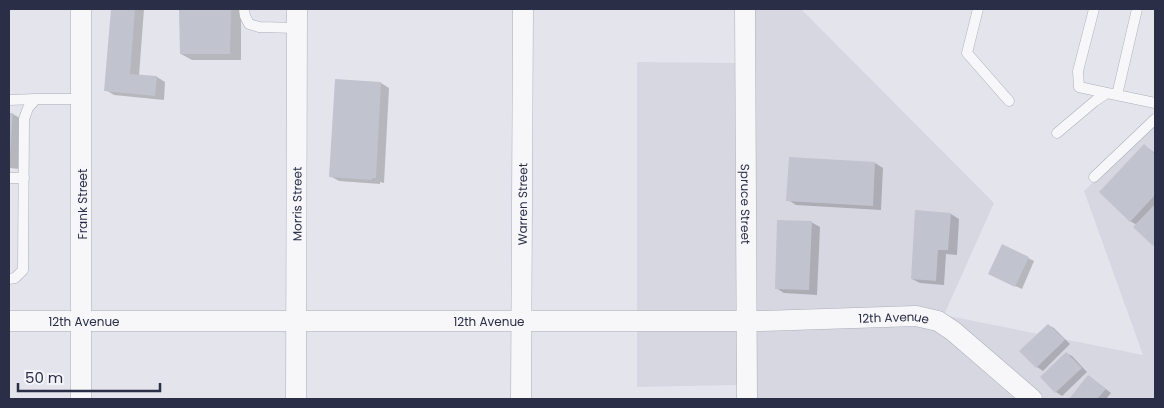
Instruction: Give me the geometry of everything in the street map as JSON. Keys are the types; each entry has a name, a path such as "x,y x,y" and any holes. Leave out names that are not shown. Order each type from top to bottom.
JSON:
{"street":[{"name":"Frank Street","path":"81,9 81,399"},
{"name":"Warren Street","path":"521,399 523,9"},
{"name":"Spruce Street","path":"745,9 746,399"},
{"name":"Morris Street","path":"296,399 297,18"},
{"name":"12th Avenue","path":"9,321 746,321 916,316 938,321 962,338 1032,399"}],"lane":[{"path":"244,9 249,24 258,27 297,18"},
{"path":"978,9 967,53 1009,101"},
{"path":"1094,9 1078,71 1079,87 1155,103"},
{"path":"1112,94 1137,9"},
{"path":"1057,133 1094,100 1112,94"},
{"path":"9,279 15,278 23,270 24,119 28,108 36,99"},
{"path":"9,100 82,99"},
{"path":"1094,177 1155,119"},
{"path":"9,178 24,178"}],"shaded area":[{"path":"735,9 801,9 994,203 944,315 1143,355 1084,191 1155,122 1155,399 737,399 738,385 637,387 637,62 739,63"}],"building":[{"path":"111,9 135,9 130,74 157,76 155,96 104,91"},
{"path":"179,9 231,9 230,54 180,54"},
{"path":"335,79 381,82 376,178 372,178 372,180 329,177"},
{"path":"9,113 13,113 10,155 9,155"},
{"path":"1144,144 1155,154 1155,195 1130,222 1099,192"},
{"path":"789,157 875,162 873,206 786,201"},
{"path":"1155,204 1155,243 1153,246 1133,227"},
{"path":"915,210 951,213 948,250 938,250 936,281 911,279"},
{"path":"777,220 812,221 809,290 775,289"},
{"path":"1002,244 1029,257 1015,287 988,274"},
{"path":"1048,324 1065,340 1036,368 1019,351"},
{"path":"1066,352 1082,368 1055,393 1040,377"},
{"path":"1088,375 1106,389 1097,399 1069,399"}]}
